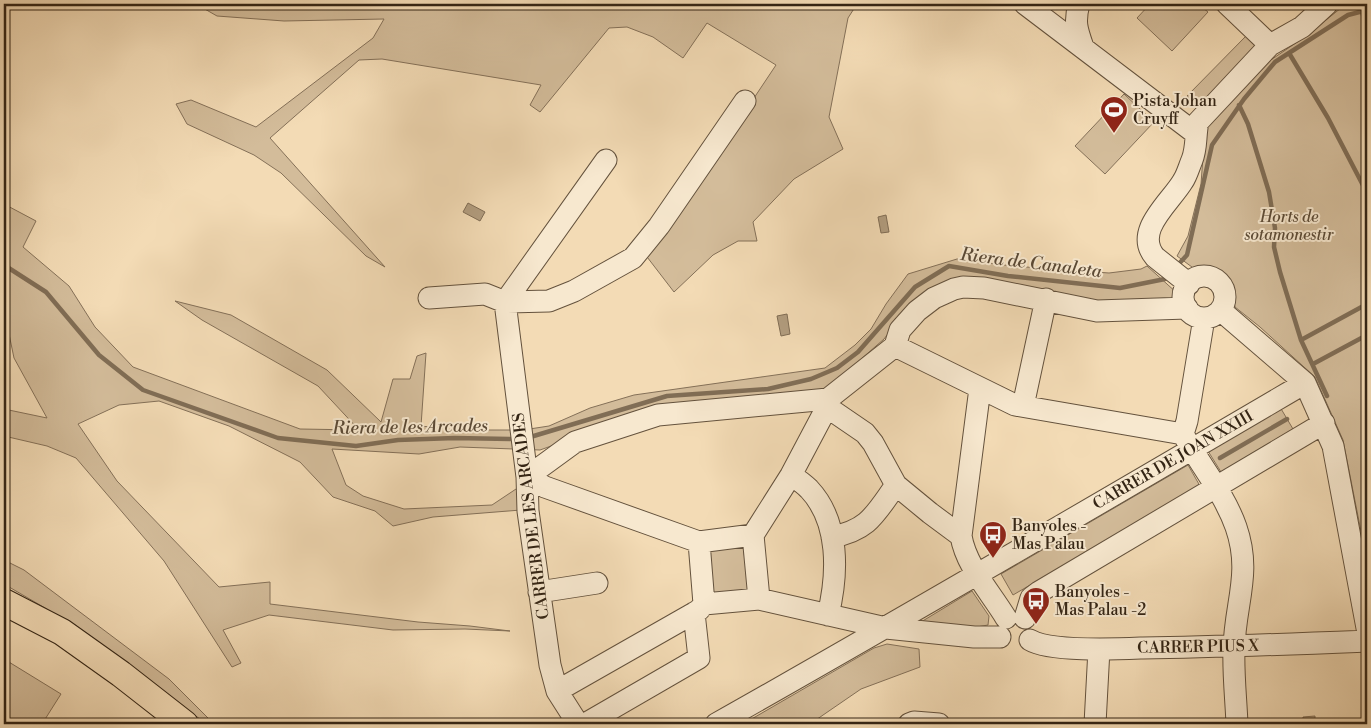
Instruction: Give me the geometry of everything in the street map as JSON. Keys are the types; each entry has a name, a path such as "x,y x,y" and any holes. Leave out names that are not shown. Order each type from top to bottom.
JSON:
{"main road":[{"path":"4,602 62,632 185,724"}],"street":[{"path":"1025,4 1195,132"},
{"path":"1080,4 1075,16 1083,48"},
{"path":"1227,4 1270,45"},
{"path":"1189,284 1155,257 1148,243 1149,231 1154,221 1183,181 1193,158 1195,132 1198,122 1270,45 1302,27 1327,4"},
{"path":"429,298 485,294 505,302 548,301 574,291 633,258 659,226 745,102"},
{"path":"505,302 606,160"},
{"path":"1237,724 1234,647 1244,574 1242,552 1236,526 1216,487 1188,441 1187,421 1211,312 1224,290 1217,280 1199,277 1189,284 1184,295 1211,312 1305,382 1333,446 1367,628"},
{"path":"759,599 753,535 791,475 828,403 895,346 900,330 917,310 934,298 963,287 984,288 1097,310 1211,312"},
{"path":"1023,406 1046,299"},
{"name":"CARRER DE LES ARCADES","path":"505,302 527,476 528,511 550,665 557,690 578,724"},
{"path":"895,346 1015,404 1188,441"},
{"name":"CARRER DE JOAN XXIII","path":"716,724 886,628 1188,441 1305,382"},
{"path":"980,388 961,536 965,550 977,573 1010,624"},
{"path":"753,535 699,542 545,488 527,476 574,442 658,415 828,403 865,433 873,443 896,485 961,536"},
{"path":"557,690 699,608 759,599 886,628 974,637 1010,624 1032,629 1030,640 1024,646 1011,648 1006,645 1010,624 1031,598 1039,592 1324,423"},
{"path":"791,475 809,489 827,518 832,537 835,570 833,595 828,615"},
{"path":"832,537 848,534 862,527 877,512 896,485"},
{"path":"585,724 699,658 699,542"},
{"path":"539,592 597,583"},
{"name":"CARRER PIUS X","path":"1030,640 1036,644 1046,646 1099,649 1234,647 1367,641"},
{"path":"1094,724 1099,649"},
{"path":"908,724 914,722 939,724"}],"green space":[{"path":"196,4 857,4 848,18 829,117 843,149 794,179 753,222 757,241 738,241 713,255 674,292 644,253 664,233 776,65 707,23 683,58 653,37 627,27 609,28 540,112 530,105 541,85 382,59 359,60 270,138 385,267 366,256 281,173 254,155 187,124 176,104 191,100 256,127 373,38 384,19 284,21 217,16"},
{"path":"1150,4 1198,4 1208,12 1172,51 1137,18"},
{"name":"Horts de sotamonestir","path":"1346,4 1354,4 1359,7 1363,22 1367,21 1367,562 1343,440 1315,377 1235,307 1230,279 1214,270 1196,270 1177,256 1188,236 1201,184 1205,129 1262,66 1306,36"},
{"path":"1246,36 1257,46 1198,107 1187,96"},
{"name":"Pista Johan Cruyff","path":"1124,94 1154,122 1105,174 1075,146"},
{"path":"4,204 36,221 23,247 69,286 95,327 133,367 300,429 359,430 318,386 202,320 175,301 231,315 327,370 381,422 393,379 410,379 417,356 426,353 421,426 455,430 523,430 549,426 590,408 634,395 825,368 855,345 871,329 886,304 908,274 957,259 1012,266 1109,273 1141,269 1147,266 1177,293 1173,299 1098,305 1012,286 911,304 884,339 828,388 596,430 540,450 460,447 419,454 332,449 346,485 363,496 404,509 492,505 519,487 521,510 433,517 393,526 375,511 333,497 300,462 229,426 159,401 119,405 78,424 117,481 219,587 270,582 270,604 510,631 465,629 393,630 269,615 223,630 241,663 232,667 164,561 76,458 47,446 4,436 4,409 47,418 14,358 4,310"},
{"path":"1280,407 1293,429 1221,472 1208,451"},
{"path":"1188,465 1200,486 1013,595 1001,574"},
{"path":"743,544 749,593 714,598 708,548"},
{"path":"4,560 24,570 169,679 214,724 207,724 45,608 4,584"},
{"path":"972,591 989,616 988,625 971,628 921,622"},
{"path":"887,644 919,649 920,667 861,689 810,724 743,724 874,648"},
{"path":"4,659 61,694 42,724 4,724"}],"shaded area":[{"path":"468,203 485,212 480,221 463,212"},
{"path":"886,215 889,232 881,233 878,217"},
{"path":"787,314 790,334 781,336 777,316"},
{"path":"1315,716 1315,724 1303,724 1303,717"}],"waterway":[{"name":"Riera de Canaleta","path":"1176,267 1187,255 1212,145 1244,99 1275,62 1348,15 1367,10"},
{"path":"1289,53 1328,118 1367,193"},
{"path":"1239,105 1248,124 1269,192 1275,228 1274,247 1280,272 1301,340 1327,396"},
{"name":"Riera de les Arcades","path":"4,265 46,292 99,355 143,390 278,438 356,446 398,440 455,438 515,439"},
{"name":"Riera de Canaleta","path":"527,438 667,396 768,389 811,379 837,368 858,352 915,287 949,266 1008,276 1120,288 1165,279 1169,274"},
{"path":"1301,340 1367,304"},
{"path":"1313,364 1367,335"},
{"path":"1220,458 1287,419"}],"place":[{"name":"Pista Johan Cruyff","path":"1114,134"},
{"name":"Banyoles - Mas Palau","path":"993,559"},
{"name":"Banyoles - Mas Palau -2","path":"1036,625"}]}
